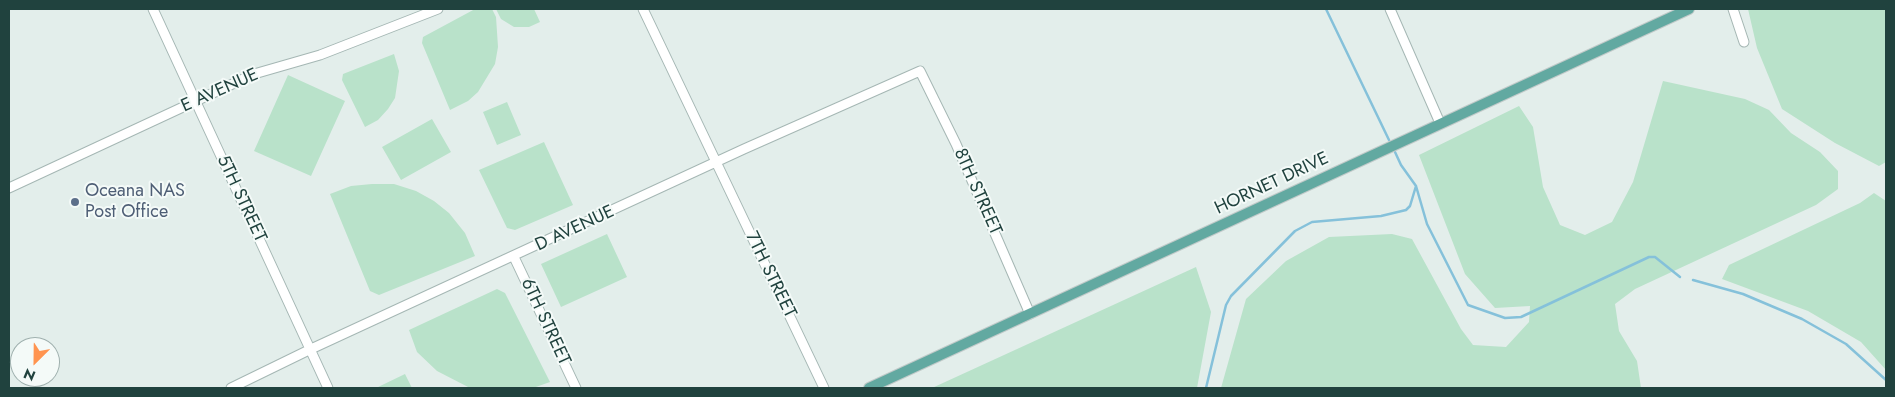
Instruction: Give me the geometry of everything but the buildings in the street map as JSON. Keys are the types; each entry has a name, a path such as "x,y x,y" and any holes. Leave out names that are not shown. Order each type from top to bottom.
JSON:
{"main road":[{"name":"HORNET DRIVE","path":"869,388 1689,9"}],"street":[{"name":"5TH STREET","path":"154,9 328,388"},
{"name":"E AVENUE","path":"9,188 254,74 320,55 438,9"},
{"name":"7TH STREET","path":"643,9 824,388"},
{"path":"1390,9 1440,123"},
{"path":"1733,9 1744,42"},
{"name":"D AVENUE","path":"231,388 311,349 715,163 920,71"},
{"name":"8TH STREET","path":"920,71 956,144 1030,314"},
{"name":"6TH STREET","path":"514,257 576,388"}],"green space":[{"path":"475,9 492,9 496,17 498,47 495,64 478,92 468,101 450,110 422,43 423,37"},
{"path":"496,9 534,9 540,22 529,27 514,27 501,19"},
{"path":"1748,9 1886,9 1886,162 1879,166 1835,143 1782,109 1757,48"},
{"path":"394,54 399,71 395,98 378,120 365,127 342,80 343,74"},
{"path":"288,75 345,101 311,176 254,151"},
{"path":"1663,81 1745,99 1769,110 1791,133 1820,152 1838,171 1838,189 1816,205 1635,289 1615,304 1619,331 1637,361 1641,388 1221,388 1246,299 1286,261 1329,237 1392,234 1412,239 1461,329 1473,345 1506,347 1529,322 1530,306 1495,308 1465,274 1419,155 1519,106 1533,127 1543,187 1560,225 1585,235 1612,222 1633,182"},
{"path":"507,102 521,135 497,145 483,112"},
{"path":"432,119 451,152 401,180 382,147"},
{"path":"544,142 573,205 515,230 507,228 479,170"},
{"path":"394,184 416,191 434,201 449,213 465,233 475,256 379,295 370,291 330,194 351,186"},
{"path":"1874,193 1886,201 1886,370 1861,342 1808,311 1722,279 1729,265 1860,203"},
{"path":"607,234 627,277 561,307 541,264"},
{"path":"1196,267 1211,312 1197,388 932,388"},
{"path":"497,289 505,293 550,382 533,388 470,388 437,371 417,352 409,330"},
{"path":"405,374 412,388 376,388"}],"waterway":[{"path":"1326,9 1389,140"},
{"path":"1395,152 1401,165 1416,186 1427,224 1468,305 1505,318 1521,317 1649,257 1655,257 1680,277"},
{"path":"1206,388 1226,305 1231,296 1295,231 1312,222 1381,216 1406,210 1410,206 1416,186"},
{"path":"1693,280 1743,294 1802,319 1846,344 1886,380"}],"place":[{"name":"Oceana NAS Post Office","path":"75,202"}]}
